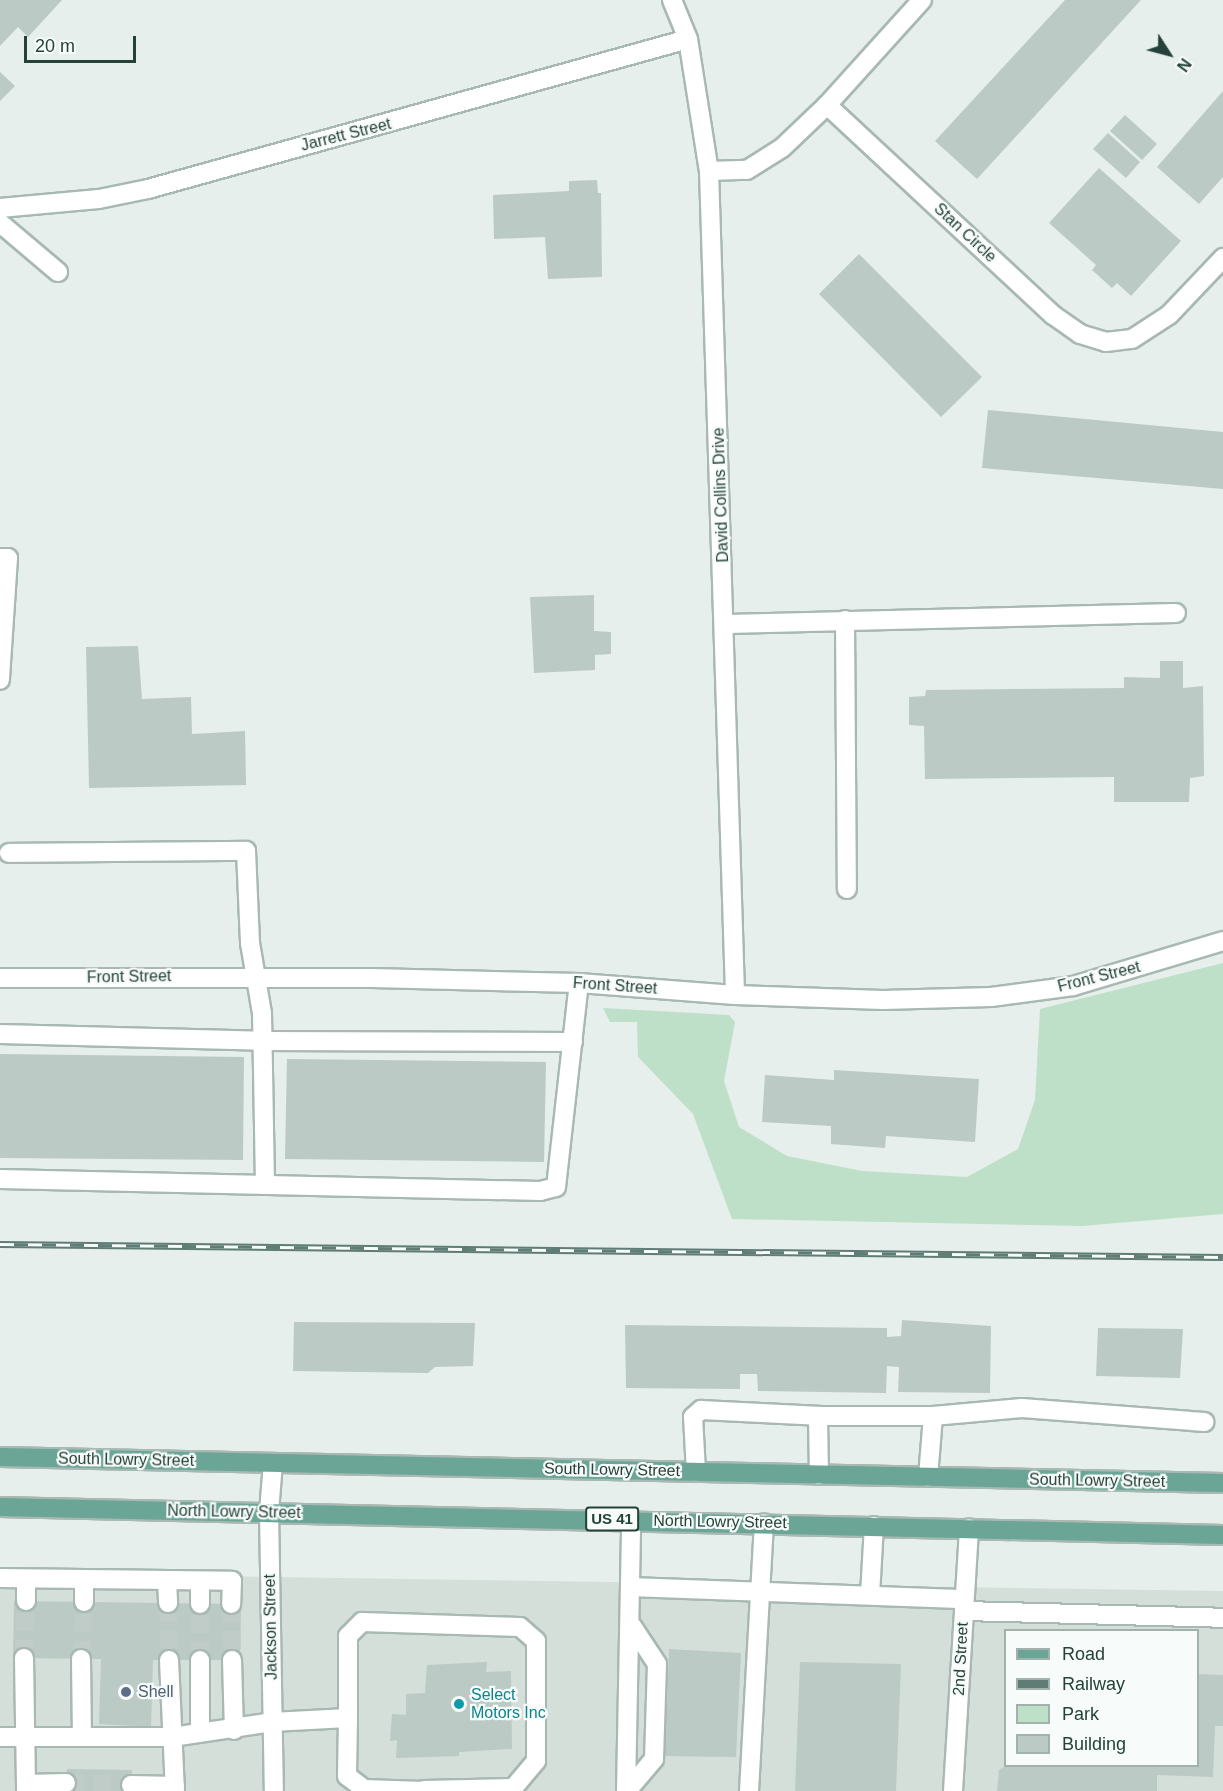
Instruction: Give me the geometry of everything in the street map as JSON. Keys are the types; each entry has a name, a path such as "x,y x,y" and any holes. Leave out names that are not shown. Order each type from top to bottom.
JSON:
{"main road":[{"name":"South Lowry Street","path":"0,1457 1223,1483"},
{"name":"North Lowry Street","path":"0,1507 1223,1535"}],"street":[{"name":"David Collins Drive","path":"672,0 688,39 709,171 726,624 735,995"},
{"path":"709,171 747,170 782,148 827,105 922,0"},
{"name":"Jarrett Street","path":"0,208 99,199 148,189 688,39"},
{"name":"Stan Circle","path":"827,105 1053,315 1080,334 1106,342 1132,339 1169,315 1223,258"},
{"path":"0,223 58,272"},
{"path":"0,558 8,558 0,680"},
{"path":"726,624 1176,613"},
{"path":"845,620 847,889"},
{"path":"9,853 246,851 262,1041 265,1185"},
{"name":"Front Street","path":"0,978 255,976 579,983 735,995 883,1000 991,997 1073,986 1223,941"},
{"path":"0,1179 540,1191 556,1187 579,983"},
{"path":"0,1034 262,1041 573,1042"},
{"path":"696,1472 693,1417 701,1410 822,1416 933,1416 1022,1407 1204,1422"},
{"path":"819,1475 818,1416 822,1416"},
{"path":"928,1477 933,1416"},
{"name":"Jackson Street","path":"273,1463 269,1512 274,1791"},
{"path":"627,1791 632,1626 631,1520"},
{"path":"749,1791 764,1523"},
{"path":"870,1595 874,1526"},
{"name":"2nd Street","path":"953,1791 969,1528"},
{"path":"0,1578 232,1581 231,1604"},
{"path":"26,1579 26,1601"},
{"path":"84,1580 84,1602"},
{"path":"167,1581 168,1603"},
{"path":"200,1582 200,1604"},
{"path":"632,1587 870,1595 964,1605 1223,1618"},
{"path":"362,1622 520,1627 536,1641 536,1761 513,1788 364,1789 347,1776 348,1718 348,1636 362,1622"},
{"path":"627,1791 654,1760 657,1664 632,1626"},
{"path":"24,1658 22,1738 26,1787 66,1783"},
{"path":"81,1659 82,1737"},
{"path":"131,1785 175,1789 169,1660"},
{"path":"200,1660 200,1732"},
{"path":"232,1660 234,1730"},
{"path":"0,1737 171,1737 234,1730 272,1722 348,1718"}],"shaded area":[{"path":"0,1573 1223,1591 1223,1791 0,1791"}],"green space":[{"path":"1223,963 1223,1214 1082,1226 732,1219 693,1114 638,1057 637,1022 610,1022 603,1008 729,1015 735,1022 724,1081 739,1127 787,1156 862,1171 967,1177 1018,1149 1035,1100 1040,1009"}],"building":[{"path":"0,0 62,0 28,37 18,27 0,46"},
{"path":"1065,0 1141,0 977,179 935,141"},
{"path":"0,72 15,86 0,101"},
{"path":"1223,91 1223,177 1199,204 1157,167"},
{"path":"1125,115 1157,144 1142,160 1110,131"},
{"path":"1108,133 1140,162 1126,178 1093,149"},
{"path":"1099,168 1181,241 1131,296 1117,283 1112,288 1092,270 1096,265 1049,223"},
{"path":"597,180 598,193 601,193 602,277 548,279 545,237 494,239 493,195 569,191 569,181"},
{"path":"859,254 982,377 941,417 819,294"},
{"path":"988,410 1223,432 1223,489 982,468"},
{"path":"594,595 594,631 611,632 611,654 595,655 595,670 534,673 530,597"},
{"path":"138,646 142,699 191,697 192,734 245,731 246,785 89,788 86,647"},
{"path":"1160,661 1183,661 1183,688 1203,686 1204,776 1190,778 1189,802 1114,802 1114,777 925,779 924,726 909,725 909,697 925,696 926,690 1124,688 1124,677 1160,678"},
{"path":"0,1054 244,1057 243,1160 0,1158"},
{"path":"287,1059 546,1062 544,1162 285,1159"},
{"path":"834,1070 979,1079 975,1142 886,1136 885,1148 831,1144 831,1126 762,1122 765,1075 834,1080"},
{"path":"902,1320 991,1326 990,1393 898,1392 899,1367 887,1366 886,1393 758,1391 757,1374 740,1374 740,1389 626,1388 625,1325 887,1328 887,1337 901,1336"},
{"path":"294,1322 475,1323 473,1366 435,1367 428,1373 293,1371"},
{"path":"1098,1328 1183,1329 1180,1378 1096,1376"},
{"name":"Shell","path":"14,1601 241,1604 240,1660 153,1660 151,1727 99,1724 101,1659 13,1658"},
{"path":"669,1649 741,1653 736,1757 665,1756 665,1735 659,1736 661,1706 667,1705"},
{"name":"Select Motors Inc","path":"487,1662 486,1672 511,1671 512,1749 459,1752 459,1756 396,1758 397,1740 390,1741 392,1714 406,1715 406,1694 425,1693 427,1665"},
{"path":"800,1662 901,1664 896,1791 795,1791"},
{"path":"1199,1674 1223,1675 1223,1726 1215,1726 1213,1777 1157,1775 1157,1791 997,1791 999,1770 1004,1767 1199,1767"},
{"path":"67,1769 132,1770 131,1791 65,1791"}],"tunnel":[{"path":"24,1658 26,1601"},
{"path":"81,1659 84,1602"},
{"path":"168,1603 169,1660"},
{"path":"200,1604 200,1660"},
{"path":"231,1604 232,1660"},
{"path":"66,1783 131,1785"}],"railway":[{"path":"0,1244 1223,1257"}],"place":[{"name":"Shell","path":"126,1692"},
{"name":"Select Motors Inc","path":"459,1704"}]}
